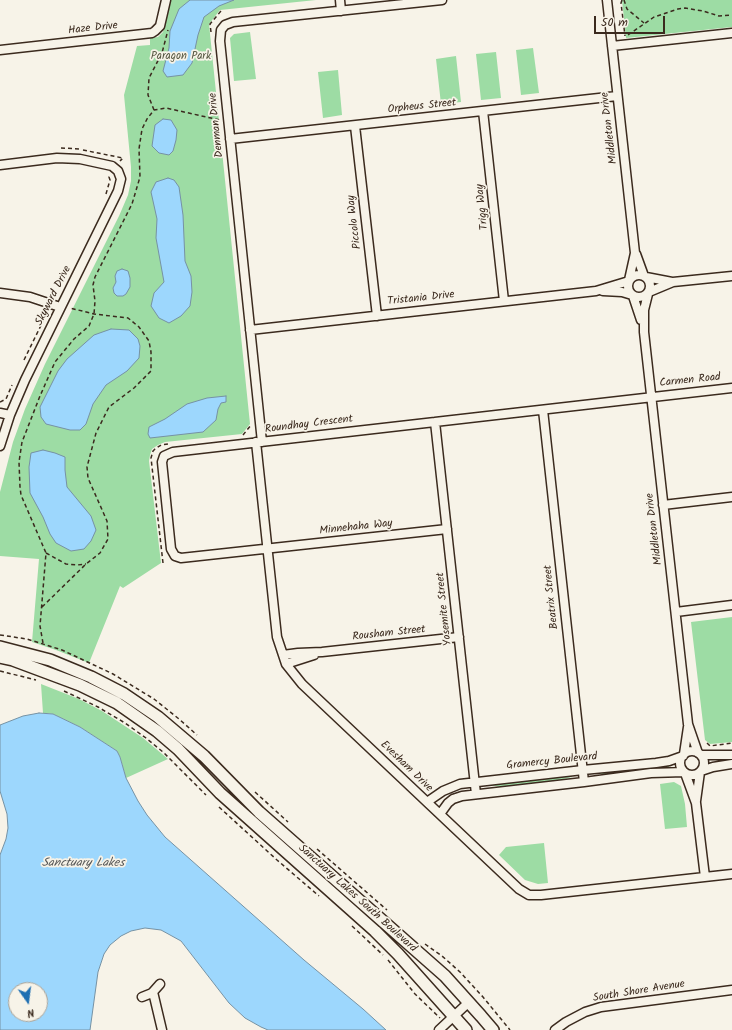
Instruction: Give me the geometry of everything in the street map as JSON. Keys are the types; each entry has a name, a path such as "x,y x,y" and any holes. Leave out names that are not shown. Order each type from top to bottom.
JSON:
{"street":[{"name":"Haze Drive","path":"0,50 152,33 155,32 160,26 166,0"},
{"path":"340,0 341,11"},
{"name":"Denman Drive","path":"259,442 250,330 220,41 222,27 233,22 442,0"},
{"name":"Middleton Drive","path":"607,0 635,253 645,277"},
{"path":"612,46 732,33"},
{"name":"Orpheus Street","path":"230,139 617,96"},
{"name":"Trigg Way","path":"483,111 504,301"},
{"name":"Piccolo Way","path":"355,126 377,316"},
{"path":"0,165 66,158 80,158 116,168"},
{"name":"Skyward Drive","path":"0,446 24,380 118,191 121,179 116,168"},
{"name":"Middleton Drive","path":"629,280 635,253"},
{"path":"673,282 639,298 632,296 628,289 629,280 635,276 673,282 732,276"},
{"path":"645,277 650,282 648,293"},
{"name":"Tristania Drive","path":"596,291 629,280"},
{"name":"Tristania Drive","path":"250,330 596,291 622,292 632,296"},
{"path":"0,293 19,295 60,307"},
{"name":"Middleton Drive","path":"648,293 644,310 644,332 651,397 688,724 699,754"},
{"name":"Middleton Drive","path":"632,296 639,310 644,332"},
{"name":"Carmen Road","path":"651,397 732,388"},
{"name":"Roundhay Crescent","path":"267,549 181,558 175,556 171,549 161,466 164,456 173,452 651,397"},
{"name":"Beatrix Street","path":"542,410 584,782"},
{"path":"0,413 10,415"},
{"name":"Yosemite Street","path":"435,422 476,794"},
{"name":"Evesham Drive","path":"259,442 267,549 277,637 286,664 302,684 516,887 529,895 541,895 732,874"},
{"path":"663,505 732,497"},
{"name":"Minnehaha Way","path":"267,549 447,529"},
{"path":"676,612 732,605"},
{"name":"Rousham Street","path":"283,655 459,637"},
{"name":"Sanctuary Lakes South Boulevard","path":"0,647 31,654 57,663 109,685 158,717 219,770 259,812 445,976 492,1030"},
{"name":"Rousham Street","path":"286,664 322,652"},
{"name":"Sanctuary Lakes South Boulevard","path":"0,657 59,676 80,685 116,703 142,720 170,743 208,781 375,931 455,1016 466,1030"},
{"name":"Middleton Drive","path":"683,755 688,724"},
{"path":"696,803 680,764 683,755 691,751 699,754 732,755"},
{"path":"699,754 704,763 701,771 696,803 704,877"},
{"name":"Gramercy Boulevard","path":"427,802 452,786 583,770 661,763 683,755"},
{"path":"684,773 692,775 713,767 732,764"},
{"path":"208,781 219,770"},
{"name":"Gramercy Boulevard","path":"440,814 448,803 453,799 462,796 651,773 684,773"},
{"path":"142,996 153,992 160,984"},
{"name":"South Shore Avenue","path":"555,1030 566,1022 585,1012 601,1007 732,990"},
{"path":"153,992 162,1030"},
{"path":"439,1030 469,1002"}],"path":[{"path":"623,0 627,9 644,23"},
{"path":"623,0 621,3 625,38 644,23 660,14 681,8 703,11 719,16 732,15"},
{"path":"211,33 210,24 221,11"},
{"path":"154,110 148,95 148,84 151,72 164,48 168,28"},
{"path":"0,635 27,639 43,644 40,626 46,553 21,496 19,474 20,452 31,416 55,362 74,339 89,326 94,314 95,301 93,285 95,277 132,204 140,176 139,149 142,129 154,110 166,108 219,120 221,125"},
{"path":"105,198 110,180 109,177 116,168"},
{"path":"24,360 51,304"},
{"path":"42,607 86,564 100,553 108,539 107,521 88,478 87,467 96,433 109,407 134,388 151,371 152,352 149,341 139,327 128,318 94,314 60,307"},
{"path":"42,311 47,313"},
{"path":"0,402 6,399 15,379"},
{"path":"237,436 243,435 251,425"},
{"path":"163,563 151,458 153,451 161,445 172,443"},
{"path":"46,553 66,564 86,564"},
{"path":"0,671 37,681"},
{"path":"62,690 98,707 125,723 146,738 163,752 211,799"},
{"path":"707,743 710,746 732,743"},
{"path":"216,804 271,855 320,897"},
{"path":"352,925 387,959 415,994 446,1024"}],"green space":[{"name":"Paragon Park","path":"171,0 316,0 220,10 209,24 250,424 242,434 165,442 152,449 149,461 161,563 123,588 120,586 89,663 32,642 39,559 0,556 0,492 13,442 25,409 45,364 128,195 131,181 131,167 124,95 137,46 150,45 150,38 158,37 163,32"},
{"path":"622,0 732,0 732,27 626,38"},
{"path":"250,32 256,79 234,81 230,38 234,34"},
{"path":"533,48 539,93 521,95 516,50"},
{"path":"496,52 501,98 481,100 476,54"},
{"path":"456,56 461,102 441,104 436,59"},
{"path":"338,70 342,115 323,118 318,72"},
{"path":"732,617 732,742 710,744 705,740 691,622"},
{"path":"41,684 79,699 102,711 143,738 168,759 126,778 117,751 80,727 53,714 43,713"},
{"path":"669,764 669,769 612,775 595,773"},
{"path":"572,775 572,777 555,781 504,787 487,785"},
{"path":"674,782 681,786 685,804 687,827 665,829 660,784"},
{"path":"544,843 548,883 538,884 525,880 499,855 506,847"}],"water":[{"path":"190,0 234,0 219,6 204,17 198,35 192,63 183,75 167,77 163,71 169,48 170,31 179,9"},
{"path":"163,119 171,120 177,130 173,151 169,155 159,153 152,146 155,125"},
{"path":"168,178 174,180 179,187 183,215 185,261 191,276 192,292 190,306 181,316 169,323 159,318 151,306 154,293 164,282 156,238 157,219 151,192 156,182"},
{"path":"122,269 128,271 130,287 126,294 123,296 117,296 114,293 113,288 116,282 115,276 117,271"},
{"path":"111,329 129,330 138,339 140,346 139,358 127,371 106,385 93,404 86,424 80,430 70,430 46,424 41,417 40,407 58,371 67,359 94,335"},
{"path":"226,396 226,402 221,403 218,409 216,420 203,432 150,438 148,434 149,427 165,419 187,404 207,398"},
{"path":"43,450 65,457 67,487 91,516 96,530 91,541 84,549 71,551 56,543 30,493 29,467 31,453"},
{"name":"Sanctuary Lakes","path":"39,713 53,714 80,727 117,751 126,778 138,801 147,815 165,837 304,960 386,1030 268,1030 245,1018 229,1003 181,941 161,930 145,928 131,931 121,936 110,945 104,954 98,972 90,1030 0,1030 0,855 6,839 8,828 7,814 0,791 0,725 23,716"}]}
